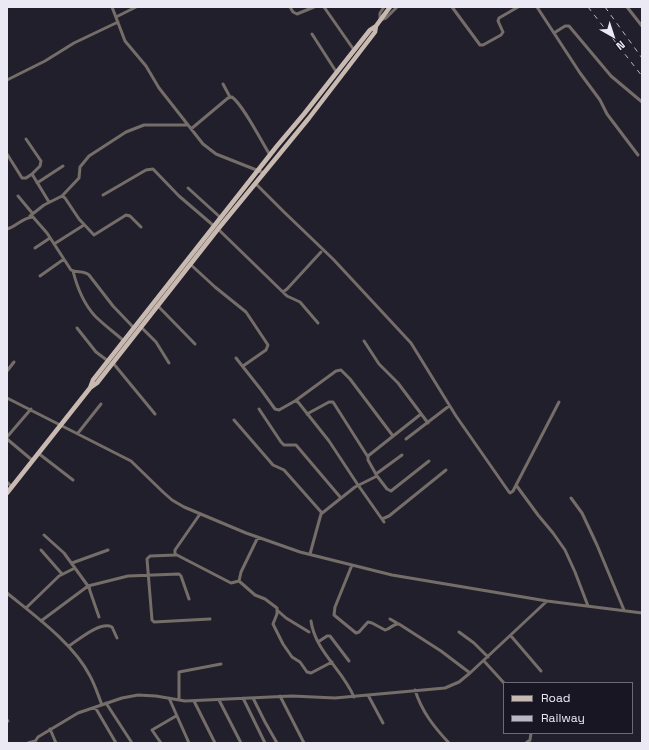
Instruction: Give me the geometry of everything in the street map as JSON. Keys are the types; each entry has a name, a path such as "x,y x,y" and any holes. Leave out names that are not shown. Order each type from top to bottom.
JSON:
{"main road":[{"path":"216,228 221,218 258,170 370,30 376,26 387,8"},
{"path":"110,362 141,327 156,303 210,235 309,118 359,54 375,32 376,26"},
{"path":"7,493 90,388 97,383 124,341 190,264 210,235"}],"street":[{"path":"112,7 128,46 146,66 159,88 203,144 210,150 264,173"},
{"path":"116,17 136,7"},
{"path":"290,7 296,14 314,7"},
{"path":"324,7 354,50"},
{"path":"380,20 386,18 396,7"},
{"path":"452,7 468,27 477,42 480,45 483,45 503,33 498,21 499,18 518,7"},
{"path":"537,7 580,73 600,100 607,114 638,155"},
{"path":"627,7 642,26"},
{"path":"7,80 45,61 74,43 118,22"},
{"path":"554,33 565,26 569,26 611,76 642,102"},
{"path":"312,34 336,73"},
{"path":"223,84 230,97 234,98 236,101 270,155"},
{"path":"191,129 230,97"},
{"path":"7,229 32,215 49,202 62,196 79,178 80,167 89,156 126,132 144,125 186,125"},
{"path":"7,154 22,178 26,178 32,174 40,166 41,161 26,139"},
{"path":"37,183 63,166"},
{"path":"103,195 146,170 153,169 179,196 216,228 287,296 300,302 318,324"},
{"path":"32,174 49,202"},
{"path":"255,183 338,264 411,343 449,406 510,493 516,486 560,402"},
{"path":"188,188 221,218"},
{"path":"18,196 73,271 76,282 89,308 96,317 124,341"},
{"path":"62,196 66,198 84,225 95,235 123,216 127,215 141,227"},
{"path":"54,244 84,225"},
{"path":"36,248 50,238"},
{"path":"283,292 321,252"},
{"path":"40,276 64,259"},
{"path":"190,264 246,312 268,345 266,350 243,366"},
{"path":"73,271 83,272 90,275 108,301 134,328"},
{"path":"156,303 195,344"},
{"path":"141,327 156,342 169,363"},
{"path":"77,328 96,352 110,362 155,414"},
{"path":"364,341 379,364 398,383 428,423"},
{"path":"236,358 275,409 279,410 295,401 336,371 341,370 350,378 393,436"},
{"path":"7,371 14,362"},
{"path":"7,398 61,424 131,461 172,500 184,507 258,537 310,554 392,575 547,601 642,613"},
{"path":"295,401 298,402 329,441 383,521 446,470"},
{"path":"307,414 329,402 333,402 368,457 377,475 387,489 391,491 429,461"},
{"path":"78,433 101,404"},
{"path":"406,439 449,406"},
{"path":"31,409 7,438 32,460"},
{"path":"259,409 280,442 284,445 296,445 341,498"},
{"path":"368,457 421,414"},
{"path":"234,420 273,465 285,472 322,513"},
{"path":"38,453 73,480"},
{"path":"310,554 319,518 322,513 358,485 377,475 402,455"},
{"path":"7,482 12,487"},
{"path":"516,486 565,550 588,606"},
{"path":"572,498 582,513 597,545 624,610"},
{"path":"176,555 175,550 200,514"},
{"path":"44,535 60,549 88,586 99,617"},
{"path":"239,581 241,572 258,537"},
{"path":"41,550 62,574"},
{"path":"72,563 108,550"},
{"path":"210,619 153,622 151,618 147,558 149,556 176,555 231,583 239,581"},
{"path":"352,565 335,607 334,614 356,633 359,632 368,622 385,630 397,623"},
{"path":"26,608 55,579 75,568"},
{"path":"42,621 88,586 128,576 181,575 189,599"},
{"path":"239,581 255,595 275,606 277,610 286,618 309,632"},
{"path":"7,593 42,621 68,646 90,675 102,705"},
{"path":"28,743 34,742 50,729 78,713 122,698 156,696 194,701 280,696 335,698 445,688 453,685 470,673 547,601"},
{"path":"277,610 277,614 272,624 274,629 290,655 300,662 307,672 311,673 332,662"},
{"path":"390,618 441,650 470,673"},
{"path":"311,621 312,632 349,685 354,697"},
{"path":"68,646 96,628 106,626 112,627 117,638"},
{"path":"459,632 474,643 488,657"},
{"path":"318,642 327,636 330,636 349,661"},
{"path":"511,636 541,671"},
{"path":"484,661 503,682"},
{"path":"180,700 179,672 221,664"},
{"path":"416,690 420,704 428,718 449,743"},
{"path":"368,695 383,723"},
{"path":"280,696 304,743"},
{"path":"169,698 189,743"},
{"path":"243,698 265,743"},
{"path":"253,698 277,743"},
{"path":"219,700 241,743"},
{"path":"194,701 215,743"},
{"path":"106,703 132,743"},
{"path":"95,707 116,743"},
{"path":"161,743 152,730 176,716"},
{"path":"50,729 56,743"},
{"path":"526,743 530,740 531,734"}],"railway":[{"path":"588,7 642,76"},
{"path":"605,7 642,58"}]}
